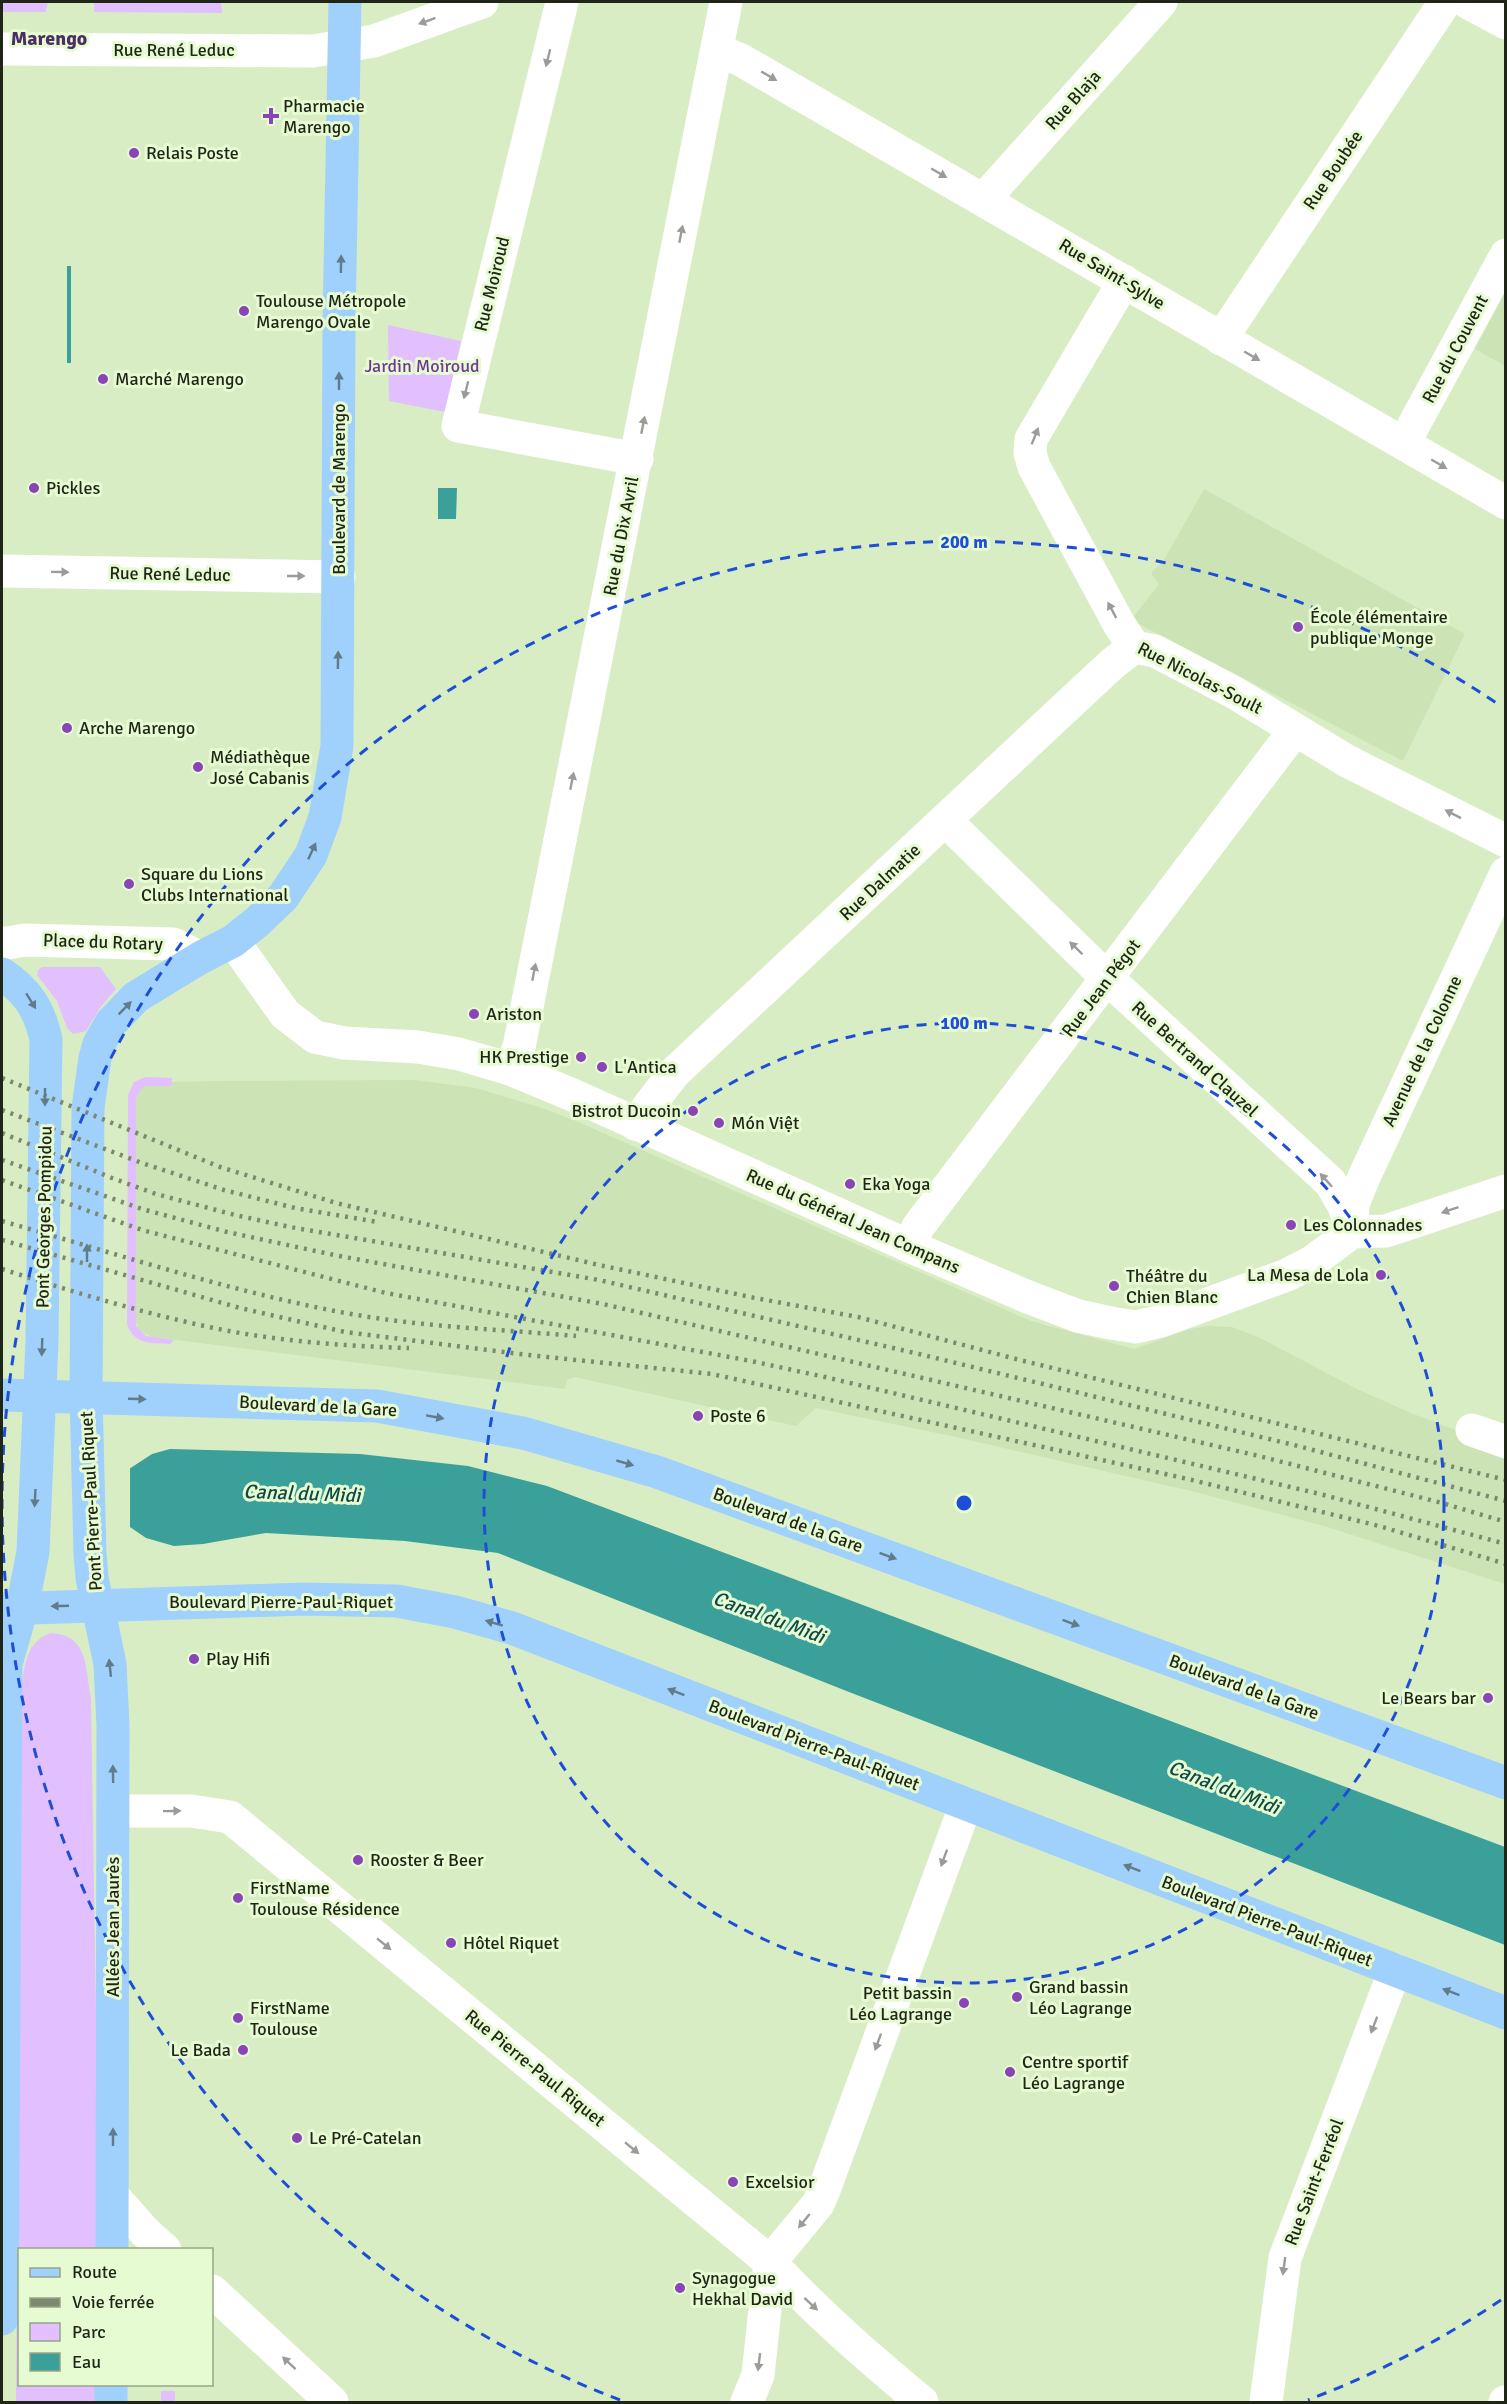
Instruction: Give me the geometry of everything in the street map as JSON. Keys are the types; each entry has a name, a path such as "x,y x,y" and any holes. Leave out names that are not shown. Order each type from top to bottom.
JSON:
{"main road":[{"name":"Boulevard de Marengo","path":"86,1396 88,1108 99,1044 111,1023 126,1006 162,981 233,941 283,897 311,855 325,817 337,746 339,322 345,2"},
{"name":"Pont Georges Pompidou","path":"2,974 29,996 39,1015 46,1039 40,1395"},
{"name":"Boulevard de la Gare","path":"2,1395 377,1406 523,1433 657,1472 1506,1783"},
{"path":"2,2319 3,1737 6,1664 12,1608 33,1552 40,1395"},
{"name":"Pont Pierre-Paul Riquet","path":"86,1396 90,1553 92,1578 98,1605"},
{"name":"Boulevard Pierre-Paul-Riquet","path":"12,1608 304,1599 397,1601 455,1612 512,1628 1506,2013"},
{"name":"Allées Jean Jaurès","path":"98,1605 110,1664 114,1811 112,2248"},
{"path":"111,2386 111,2403"}],"street":[{"name":"Rue René Leduc","path":"2,49 313,51 374,41 482,2"},
{"name":"Rue Moiroud","path":"562,2 458,426 637,459"},
{"name":"Rue du Dix Avril","path":"510,1070 521,1036 726,2"},
{"name":"Rue Blaja","path":"984,199 1161,2"},
{"name":"Rue Boubée","path":"1221,339 1445,2"},
{"path":"1467,2 1506,23"},
{"name":"Rue Saint-Sylve","path":"717,50 741,60 984,199 1506,503"},
{"name":"Rue du Couvent","path":"1404,443 1506,255"},
{"name":"Rue Nicolas-Soult","path":"1124,281 1031,439 1030,453 1040,477 1119,624 1134,647 1155,651 1235,693 1347,761 1506,841"},
{"name":"Rue René Leduc","path":"2,572 339,577"},
{"name":"Rue Dalmatie","path":"635,1124 674,1073 1112,664 1134,647"},
{"name":"Rue Jean Pégot","path":"909,1246 918,1227 1295,730"},
{"name":"Rue Bertrand Clauzel","path":"946,821 1108,979 1330,1182 1344,1206 1352,1232"},
{"name":"Avenue de la Colonne","path":"1352,1232 1353,1204 1364,1177 1506,873"},
{"name":"Place du Rotary","path":"2,944 26,940 173,944 200,958"},
{"name":"Rue du Général Jean Compans","path":"233,941 285,1014 315,1037 344,1044 418,1047 459,1054 510,1070 575,1096 909,1246 1078,1316 1136,1327 1161,1321 1287,1275 1326,1253 1352,1232"},
{"path":"1352,1232 1386,1231 1506,1191"},
{"path":"1472,1430 1506,1442"},
{"path":"747,2403 758,2375 770,2262 818,2204 824,2190 966,1804"},
{"name":"Rue Pierre-Paul Riquet","path":"114,1811 191,1811 230,1817 770,2262 796,2290 871,2360 922,2403"},
{"name":"Rue Saint-Ferréol","path":"1266,2403 1285,2258 1395,1970"},
{"path":"112,2196 163,2248"},
{"path":"213,2292 332,2403"}],"shaded area":[{"path":"1505,293 1505,366 1475,349"},
{"name":"École élémentaire publique Monge","path":"1204,489 1465,634 1403,761 1131,620 1159,584 1151,574 1165,558"},
{"path":"415,1080 476,1088 576,1121 1031,1321 1134,1349 1190,1329 1209,1326 1232,1327 1258,1337 1357,1389 1411,1413 1505,1449 1505,1584 1324,1526 1195,1492 956,1437 816,1408 796,1426 575,1377 567,1380 565,1389 152,1337 138,1330 135,1318 136,1100 141,1088 171,1086 171,1082"}],"green space":[{"path":"2,2 48,2 46,12 2,12"},
{"path":"94,2 221,2 222,13 94,12"},
{"name":"Jardin Moiroud","path":"388,325 461,341 445,412 389,401"},
{"path":"42,967 100,967 116,989 100,1008 86,1031 73,1034 67,1028 57,1001 37,975 38,970"},
{"path":"145,1077 172,1078 171,1086 145,1086 139,1092 136,1100 136,1326 146,1336 174,1340 170,1344 144,1342 134,1336 127,1324 128,1095 134,1082"},
{"path":"51,1633 63,1635 79,1646 86,1665 91,1697 98,2140 97,2248 18,2248 18,2386 97,2386 96,2402 16,2402 20,1701 26,1661 34,1644"},
{"path":"161,2391 175,2391 175,2402 161,2402"}],"water":[{"path":"67,266 71,266 71,363 67,363"},
{"path":"438,488 457,488 456,519 438,519"},
{"name":"Canal du Midi","path":"170,1449 360,1454 468,1466 547,1486 1505,1847 1505,1945 849,1692 498,1553 405,1541 266,1533 203,1544 174,1546 146,1538 130,1527 129,1469 152,1454"}],"pier":[{"path":"2,1464 130,1465 130,1530 2,1527"}],"railway":[{"path":"2,1078 220,1167 336,1203 599,1265 858,1317 1016,1359 1506,1480"},
{"path":"2,1110 142,1163 224,1190 295,1208 378,1222"},
{"path":"2,1133 156,1194 235,1215 290,1227 599,1280 919,1354 1294,1445 1506,1501"},
{"path":"2,1160 142,1209 227,1232 339,1256 603,1304 1259,1456 1442,1503 1506,1522"},
{"path":"2,1180 142,1230 386,1293 751,1361 825,1377 1320,1494 1506,1544"},
{"path":"2,1221 212,1282 340,1312 428,1324 576,1336"},
{"path":"2,1240 240,1308 345,1332 528,1355 712,1374 1188,1479 1379,1526 1506,1564"},
{"path":"2,1269 131,1308 234,1332 309,1342 409,1348"}],"place":[{"name":"Pharmacie Marengo","path":"271,116"},
{"name":"Relais Poste","path":"134,153"},
{"name":"Toulouse Métropole Marengo Ovale","path":"244,311"},
{"name":"Marché Marengo","path":"103,379"},
{"name":"Pickles","path":"34,488"},
{"name":"École élémentaire publique Monge","path":"1298,627"},
{"name":"Arche Marengo","path":"67,728"},
{"name":"Médiathèque José Cabanis","path":"198,767"},
{"name":"Square du Lions Clubs International","path":"129,884"},
{"name":"Ariston","path":"474,1014"},
{"name":"HK Prestige","path":"581,1057"},
{"name":"L'Antica","path":"602,1067"},
{"name":"Bistrot Ducoin","path":"693,1111"},
{"name":"Món Việt","path":"719,1123"},
{"name":"Eka Yoga","path":"850,1184"},
{"name":"Les Colonnades","path":"1291,1225"},
{"name":"La Mesa de Lola","path":"1381,1275"},
{"name":"Théâtre du Chien Blanc","path":"1114,1286"},
{"name":"Poste 6","path":"698,1416"},
{"name":"Play Hifi","path":"194,1659"},
{"name":"Le Bears bar","path":"1488,1698"},
{"name":"Rooster & Beer","path":"358,1860"},
{"name":"FirstName Toulouse Résidence","path":"238,1898"},
{"name":"Hôtel Riquet","path":"451,1943"},
{"name":"Grand bassin Léo Lagrange","path":"1017,1997"},
{"name":"Petit bassin Léo Lagrange","path":"964,2003"},
{"name":"FirstName Toulouse","path":"238,2018"},
{"name":"Le Bada","path":"243,2050"},
{"name":"Centre sportif Léo Lagrange","path":"1010,2072"},
{"name":"Le Pré-Catelan","path":"297,2138"},
{"name":"Excelsior","path":"733,2182"},
{"name":"Synagogue Hekhal David","path":"680,2288"}],"district":[{"name":"Marengo","path":"49,38"}]}
